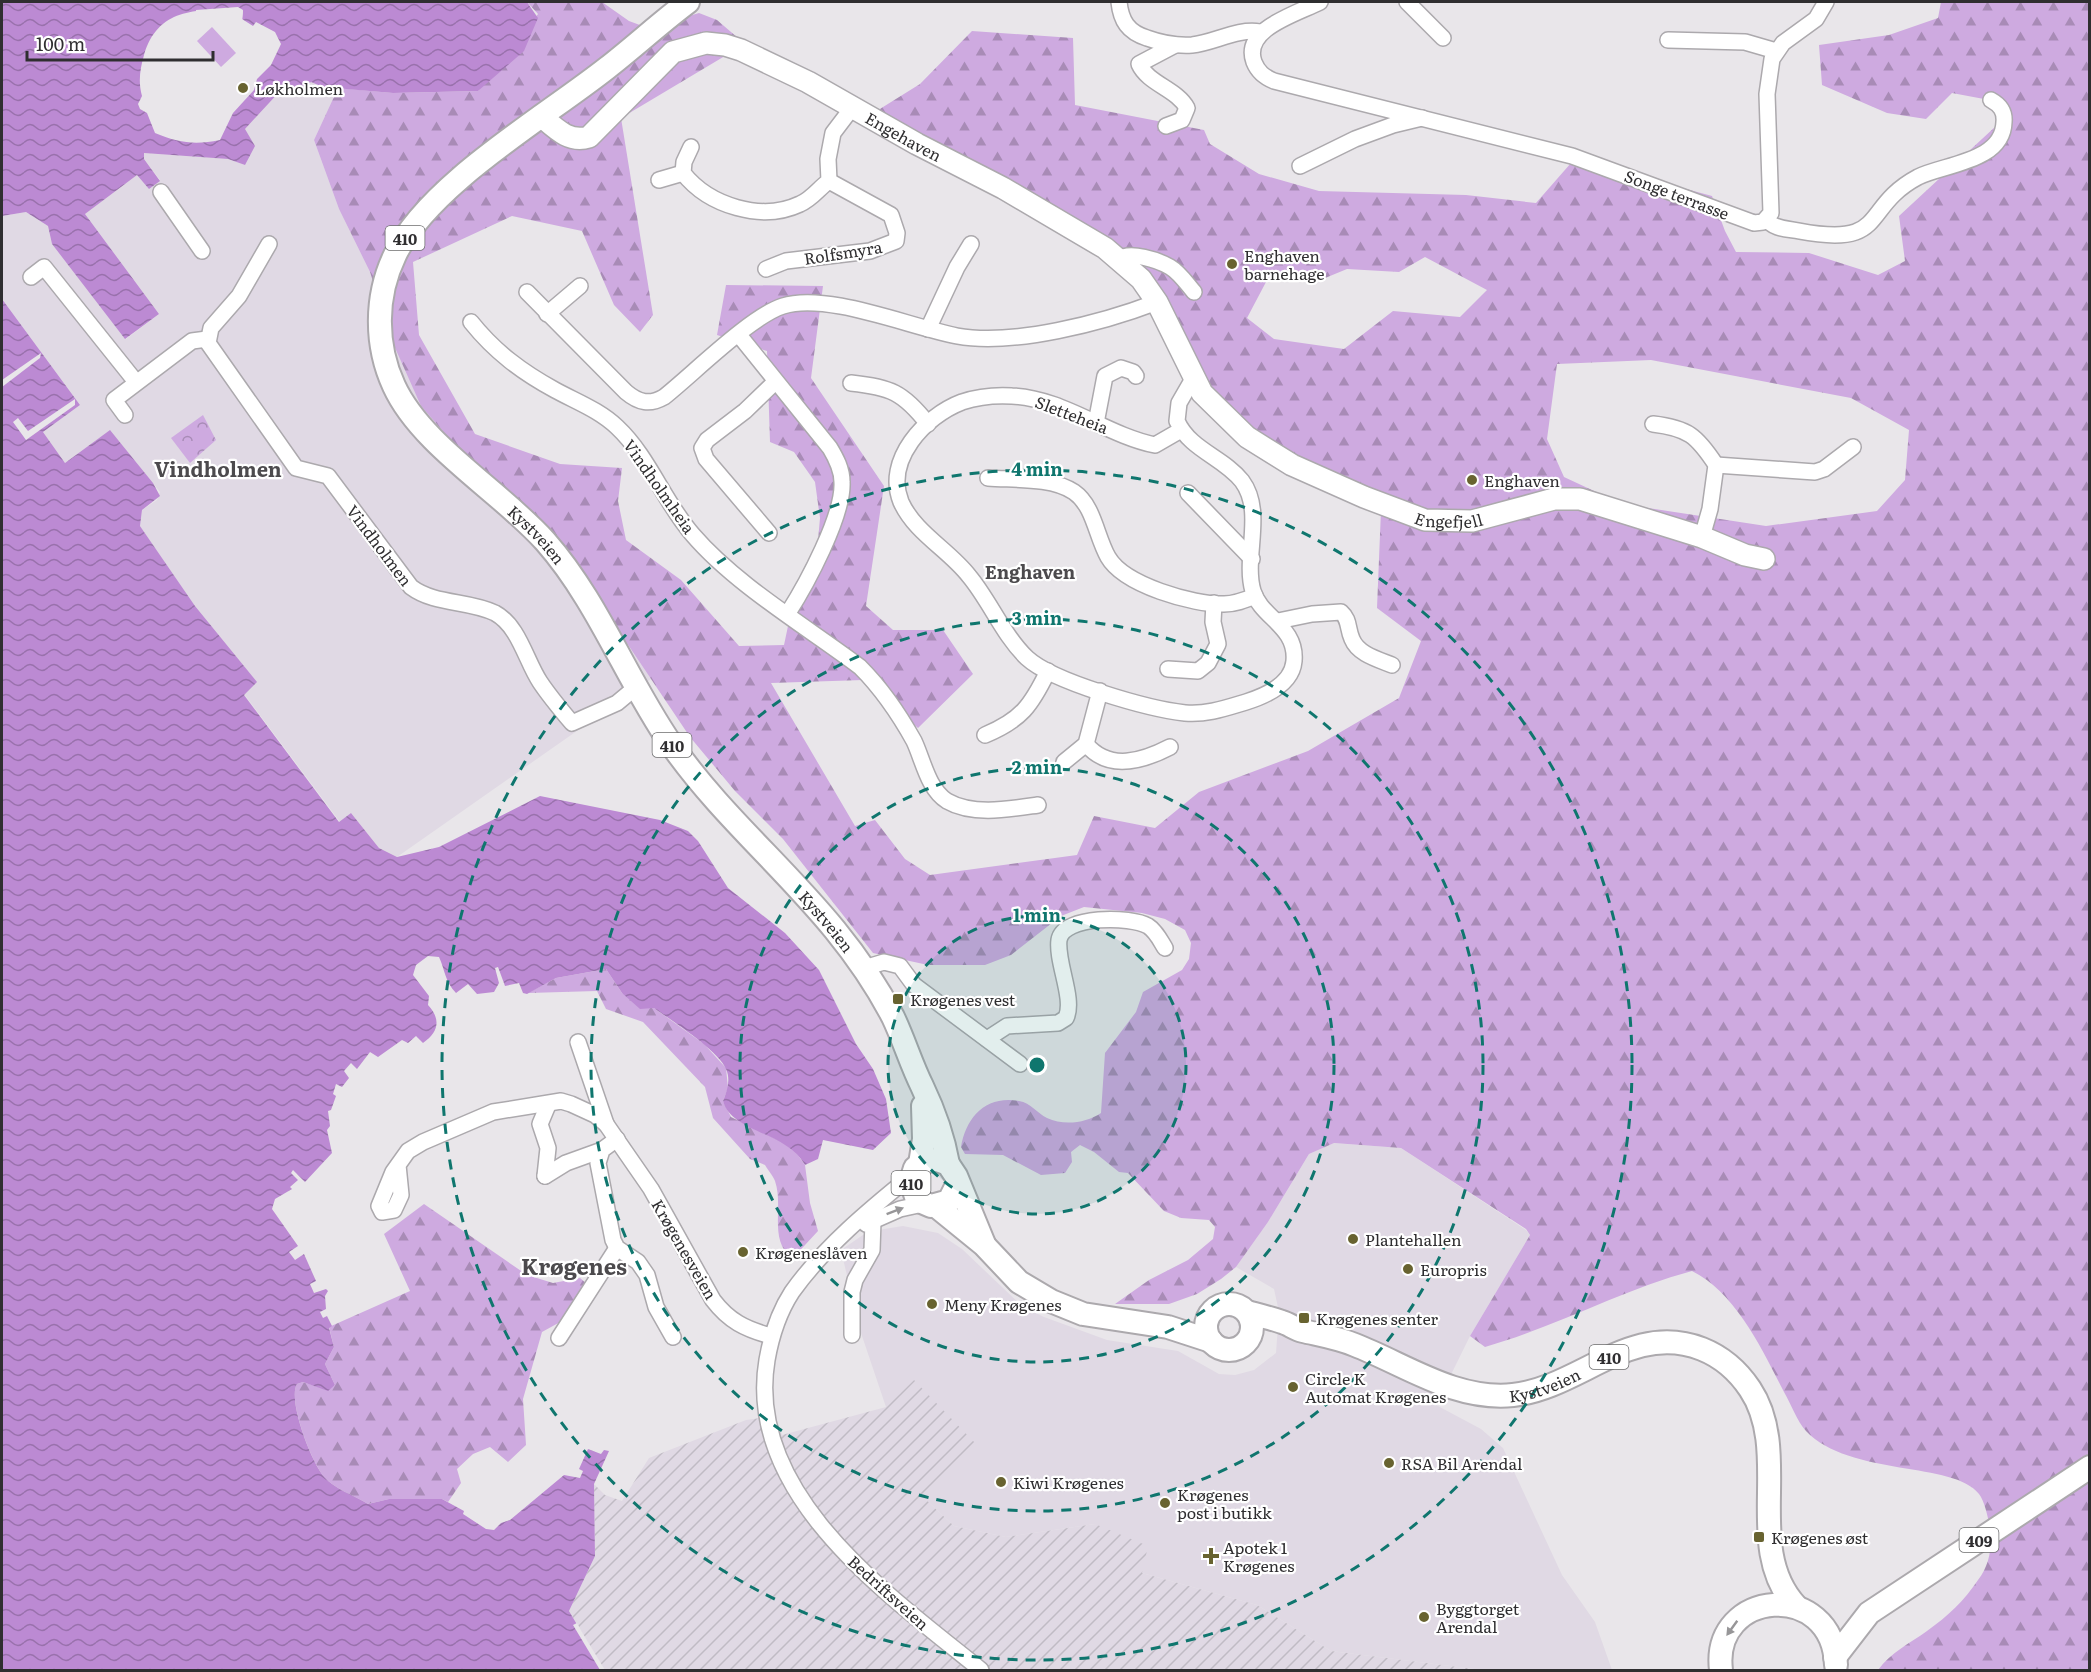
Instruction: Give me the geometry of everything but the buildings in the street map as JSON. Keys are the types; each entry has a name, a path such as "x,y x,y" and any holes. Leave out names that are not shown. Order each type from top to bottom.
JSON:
{"main road":[{"name":"Kystveien","path":"688,2 647,33 607,68 541,116 457,183 409,231 387,274 380,334 388,371 409,411 442,446 510,504 547,543 590,604 635,688 699,781 834,928 864,968 894,1019 923,1089 931,1101 953,1173 984,1245"},
{"name":"Kystveien","path":"916,1169 925,1124 923,1089"},
{"name":"410","path":"937,1160 953,1173 949,1201 929,1205 913,1194 916,1169 937,1160"},
{"name":"Kystveien","path":"929,1205 984,1245 1019,1282 1051,1301 1083,1314 1168,1327 1211,1341"},
{"name":"410","path":"1211,1312 1219,1306 1231,1304 1247,1312"},
{"name":"Kystveien","path":"1137,1321 1191,1317 1211,1312"},
{"path":"1211,1312 1206,1324 1211,1341"},
{"name":"Kystveien","path":"1247,1312 1281,1321 1300,1330 1354,1344 1450,1387 1490,1396 1513,1395 1542,1389 1617,1352 1647,1343 1671,1342 1705,1350 1724,1361 1751,1390 1761,1413 1767,1444 1772,1555 1764,1593 1756,1608"},
{"path":"1247,1312 1252,1324 1247,1342"},
{"name":"Kystveien","path":"1247,1342 1300,1330"},
{"name":"410","path":"1211,1341 1227,1350 1238,1349 1247,1342"},
{"name":"409","path":"1819,1621 1838,1622 1869,1613 2090,1467"},
{"name":"Kystveien","path":"1772,1555 1785,1593 1796,1606"},
{"path":"1721,1671 1722,1649 1728,1633 1737,1621 1756,1608 1776,1604 1796,1606"},
{"name":"409","path":"1796,1606 1819,1621 1830,1638 1835,1664"},
{"name":"409","path":"1835,1664 1869,1613"}],"street":[{"path":"1119,2 1125,24 1131,33 1175,45 1194,45 1244,32 1260,32 1320,2"},
{"path":"1407,2 1443,38"},
{"path":"1767,219 1771,213 1767,94 1772,59 1776,51 1816,19 1826,2"},
{"name":"Songe terrasse","path":"1260,32 1252,48 1253,58 1260,73 1267,78 1572,156 1754,223 1767,219 1775,227 1815,234 1842,236 1858,233 1872,223 1901,188 1919,176 1978,157 2000,135 2004,116 2001,108 1991,100"},
{"path":"1668,40 1745,42 1776,51"},
{"name":"Engehaven","path":"541,116 573,139 589,137 664,59 684,48 706,43 741,50 807,82 1051,213 1119,259 1141,279 1157,302 1202,393 1218,410"},
{"path":"1166,126 1182,120 1187,113 1187,108 1139,64 1175,45"},
{"path":"683,173 711,194 749,212 788,209 803,203 830,182 828,159 833,133 852,108"},
{"name":"Songe terrasse","path":"1300,166 1393,125 1422,118"},
{"path":"683,173 684,162 691,147"},
{"path":"659,180 683,173"},
{"name":"Rolfsmyra","path":"766,269 786,261 870,250 896,241 897,233 891,215 830,182"},
{"path":"161,192 202,251"},
{"path":"124,415 114,400 192,340 207,339 214,324 239,296 268,244"},
{"path":"928,330 971,244"},
{"path":"1119,259 1129,256 1138,257 1170,267 1194,292"},
{"path":"31,277 44,267 136,382"},
{"path":"547,314 580,286"},
{"path":"527,292 547,314 589,352 626,392 642,402 655,402 664,398 771,311 801,303 838,307 928,330 978,338 1005,338 1090,323 1157,302"},
{"name":"Vindholmheia","path":"471,322 491,347 515,366 597,412 617,427 632,444 668,504 693,536 725,567 860,667 877,684 914,743 933,786 945,799 967,808 990,810 1038,805"},
{"path":"739,335 830,448 838,463 842,479 840,501 820,554 804,588 788,613"},
{"name":"Vindholmen","path":"207,339 210,349 296,468 328,476 421,595 480,607 497,614 511,628 540,682 572,723 617,703 635,688"},
{"path":"1096,423 1106,376 1121,368 1133,372 1136,376"},
{"path":"988,478 1052,484 1073,491 1087,506 1108,556 1121,572 1164,591 1214,603 1235,603 1255,596 1251,584 1251,510 1246,489 1233,471 1190,441 1181,430 1177,411 1194,377"},
{"path":"769,533 706,459 702,448 707,440 745,411 775,382"},
{"path":"851,383 881,386 896,391 928,424"},
{"name":"Sletteheia","path":"1181,430 1155,445 1048,403 1009,395 961,403 928,424 911,441 903,454 898,474 898,494 902,505 925,534 972,578 1014,642 1029,660 1048,671 1100,691 1186,713 1205,713 1255,699 1277,687 1292,671 1294,648 1278,621 1255,596"},
{"name":"Engefjell","path":"1218,410 1247,437 1271,454 1365,497 1425,520 1472,521 1554,499 1580,499 1702,537 1745,555 1764,559"},
{"path":"1653,424 1687,431 1702,444 1716,465 1710,509 1702,537"},
{"path":"1716,465 1815,472 1824,469 1852,447"},
{"path":"1188,494 1252,559"},
{"path":"1168,669 1198,671 1208,663 1218,644 1213,621 1214,603"},
{"path":"1278,621 1312,614 1341,612 1347,618 1352,639 1359,649 1392,665"},
{"path":"985,735 1009,725 1024,713 1048,671"},
{"path":"1065,762 1086,744 1100,691"},
{"path":"1086,744 1112,761 1130,762 1146,759 1170,747"},
{"path":"987,1039 1007,1026 1058,1023 1065,1018 1068,1005 1059,940 1069,928 1099,919 1126,919 1148,926 1165,948"},
{"name":"Kystveien","path":"864,968 884,962 900,966 914,985 1020,1064"},
{"path":"578,1042 606,1124"},
{"name":"Krøgenesveien","path":"398,1165 408,1151 470,1120 493,1112 561,1101 595,1115 606,1124 651,1189 713,1300 734,1323 771,1336"},
{"path":"548,1104 540,1125 548,1148 545,1176 566,1163 602,1150 617,1139"},
{"path":"602,1150 598,1172 613,1240 617,1248 638,1262 647,1275 656,1307 673,1337"},
{"name":"Bedriftsveien","path":"916,1169 872,1207 791,1293 771,1336 765,1372 765,1408 777,1452 800,1497 866,1575 981,1671"},
{"name":"Bedriftsveien","path":"834,1245 873,1221 900,1209 929,1205"},
{"path":"852,1335 852,1292 855,1280 872,1250 873,1221"},
{"path":"559,1338 617,1248"}],"shaded area":[{"path":"311,82 323,87 338,88 314,140 339,209 370,272 392,341 571,560 651,679 397,857 379,848 351,813 340,822 244,694 256,681 195,606 140,526 142,510 157,500 160,492 119,441 109,431 65,463 43,432 80,405 2,299 2,216 26,212 48,226 52,244 126,339 159,314 85,214 137,175 160,180 144,159 144,153 228,159 245,165 245,129 282,89 298,91"},
{"path":"1333,1143 1401,1148 1526,1230 1530,1235 1470,1336 1436,1405 1481,1429 1503,1448 1562,1575 1595,1622 1612,1670 1482,1670 1331,1651 1257,1605 1142,1573 1095,1524 1006,1537 954,1526 923,1497 886,1407 859,1327 841,1250 863,1235 884,1229 903,1226 938,1233 962,1249 1022,1306 1044,1317 1107,1340 1178,1351 1219,1374 1235,1375 1254,1370 1276,1353 1279,1312 1274,1289 1236,1267 1268,1222 1309,1154"},
{"path":"914,1380 977,1445 923,1497 954,1526 1006,1537 1095,1524 1148,1546 1142,1573 1257,1605 1331,1651 1482,1670 604,1670 569,1611 595,1556 594,1484 605,1495 622,1501 649,1458 746,1420 775,1416 782,1435 886,1407"}],"green space":[{"path":"527,2 602,2 629,21 648,28 699,13 717,20 745,44 621,118 653,315 640,332 614,305 582,231 512,216 413,262 419,335 475,434 560,464 622,468 618,501 626,540 681,580 739,646 784,645 795,593 816,563 820,518 815,482 794,452 770,442 767,351 717,335 726,285 823,286 811,378 884,486 866,606 893,630 943,630 973,674 918,728 863,680 771,683 855,826 875,820 905,859 930,875 1077,855 1094,816 1155,828 1199,792 1308,751 1399,698 1421,641 1377,608 1381,510 1211,415 1134,277 875,112 920,84 972,31 1073,38 1075,105 1204,130 1210,144 1259,174 1319,191 1466,195 1536,203 1571,163 1642,177 1712,196 1725,231 1736,252 1809,253 1878,275 1905,261 1899,216 1996,126 2000,102 1952,93 1926,119 1887,113 1822,85 1819,45 1889,35 1938,18 1941,2 2089,2 2089,1670 1878,1670 1894,1653 1949,1614 1982,1574 1988,1562 1991,1542 1983,1501 1979,1494 1966,1484 1948,1477 1848,1456 1825,1446 1806,1431 1767,1358 1735,1308 1722,1293 1692,1271 1640,1288 1485,1347 1470,1336 1530,1235 1526,1229 1401,1148 1334,1143 1309,1154 1268,1222 1236,1267 1221,1279 1197,1294 1169,1304 1115,1304 1149,1280 1188,1260 1213,1239 1215,1227 1209,1220 1181,1218 1164,1211 1128,1173 1119,1172 1094,1152 1080,1145 1071,1152 1072,1162 1065,1173 1041,1175 1003,1155 965,1154 961,1147 968,1126 979,1110 997,1101 1023,1102 1047,1118 1068,1123 1082,1121 1101,1113 1105,1053 1136,1012 1143,992 1182,970 1189,959 1191,943 1185,930 1165,919 1142,913 1084,907 1061,916 1011,955 985,965 928,965 873,953 783,839 735,791 690,737 571,560 468,460 421,406 392,341 370,272 339,209 314,140 338,88 393,93 478,91 538,14","holes":["1425,257 1487,290 1460,317 1393,311 1344,349 1274,339 1247,318 1266,282 1287,272 1313,283 1347,269 1399,272","1651,360 1851,398 1909,430 1905,480 1877,511 1766,526 1622,504 1564,477 1547,439 1557,364"]},
{"path":"212,27 236,53 221,67 197,41"},
{"path":"203,415 216,440 190,463 171,438"},
{"path":"606,969 622,993 654,1008 704,1044 726,1068 728,1088 723,1101 731,1117 792,1147 805,1165 810,1203 818,1231 792,1259 780,1242 777,1191 772,1175 765,1165 750,1159 713,1118 705,1087 643,1022 606,1009 597,991 528,993 556,978"},
{"path":"424,1204 527,1275 553,1283 580,1278 587,1284 562,1321 542,1332 523,1399 526,1445 508,1462 490,1447 473,1454 457,1469 461,1483 448,1502 442,1499 389,1499 368,1504 336,1487 321,1473 298,1418 295,1392 297,1384 303,1382 328,1390 335,1385 325,1364 334,1347 329,1327 410,1291 384,1234"}],"water":[{"path":"2,2 527,2 538,18 524,51 478,91 393,93 323,87 311,82 298,91 282,89 245,129 255,146 245,165 228,159 144,153 144,159 160,181 149,189 137,175 85,214 159,314 125,339 52,244 48,226 26,212 2,216","holes":["237,9 243,11 242,19 253,26 256,22 275,32 281,44 271,65 257,79 254,90 233,113 220,140 187,142 155,133 147,113 140,109 138,104 142,96 141,65 150,40 159,28 180,15 207,10"]},
{"path":"2,299 80,405 43,432 65,463 110,430 153,483 160,496 142,510 140,526 195,606 257,682 244,695 339,822 351,813 379,848 397,857 439,847 540,796 660,820 688,831 698,841 728,888 785,933 819,970 856,1044 873,1069 886,1099 891,1133 873,1150 823,1140 818,1159 805,1165 785,1145 737,1120 728,1112 723,1101 728,1077 721,1061 694,1036 654,1008 640,1009 622,993 606,969 556,978 527,994 523,993 519,983 505,986 498,967 495,968 499,983 494,992 477,994 468,984 456,993 447,980 439,957 428,956 416,965 413,975 429,996 428,1005 436,1020 435,1030 423,1043 416,1036 408,1043 402,1040 378,1057 370,1052 357,1069 351,1063 344,1071 349,1078 342,1087 336,1084 333,1094 336,1096 331,1110 328,1111 330,1126 327,1130 332,1153 305,1182 293,1170 291,1173 298,1180 290,1187 292,1189 275,1199 272,1209 298,1246 289,1252 295,1260 304,1254 316,1281 310,1284 314,1293 326,1289 328,1291 325,1296 326,1309 320,1312 323,1318 327,1316 332,1326 329,1328 334,1347 325,1364 335,1385 328,1391 303,1382 297,1384 295,1392 298,1418 303,1434 321,1473 331,1484 368,1504 389,1499 442,1499 464,1511 463,1514 486,1529 494,1530 501,1523 510,1520 564,1475 580,1478 583,1471 579,1469 588,1449 601,1454 604,1450 609,1451 594,1484 595,1556 569,1611 604,1670 2,1670"}],"pier":[{"path":"238,7 243,10 242,23 239,12 196,14 196,10"},
{"path":"41,353 40,358 2,387 2,380"},
{"path":"75,399 75,405 26,440 13,422 18,418 28,431"},
{"path":"577,1623 605,1670 600,1670 573,1625"}],"place":[{"name":"Løkholmen","path":"243,88"},
{"name":"Enghaven barnehage","path":"1232,264"},
{"name":"Enghaven","path":"1472,480"},
{"name":"Krøgenes vest","path":"898,999"},
{"name":"Plantehallen","path":"1353,1239"},
{"name":"Krøgeneslåven","path":"743,1252"},
{"name":"Europris","path":"1408,1269"},
{"name":"Meny Krøgenes","path":"932,1304"},
{"name":"Krøgenes senter","path":"1304,1318"},
{"name":"Circle K Automat Krøgenes","path":"1293,1387"},
{"name":"RSA Bil Arendal","path":"1389,1463"},
{"name":"Kiwi Krøgenes","path":"1001,1482"},
{"name":"Krøgenes post i butikk","path":"1165,1503"},
{"name":"Krøgenes øst","path":"1759,1537"},
{"name":"Apotek 1 Krøgenes","path":"1211,1556"},
{"name":"Byggtorget Arendal","path":"1424,1617"}],"district":[{"name":"Vindholmen","path":"218,468"},
{"name":"Enghaven","path":"1030,571"},
{"name":"Krøgenes","path":"574,1265"}]}
